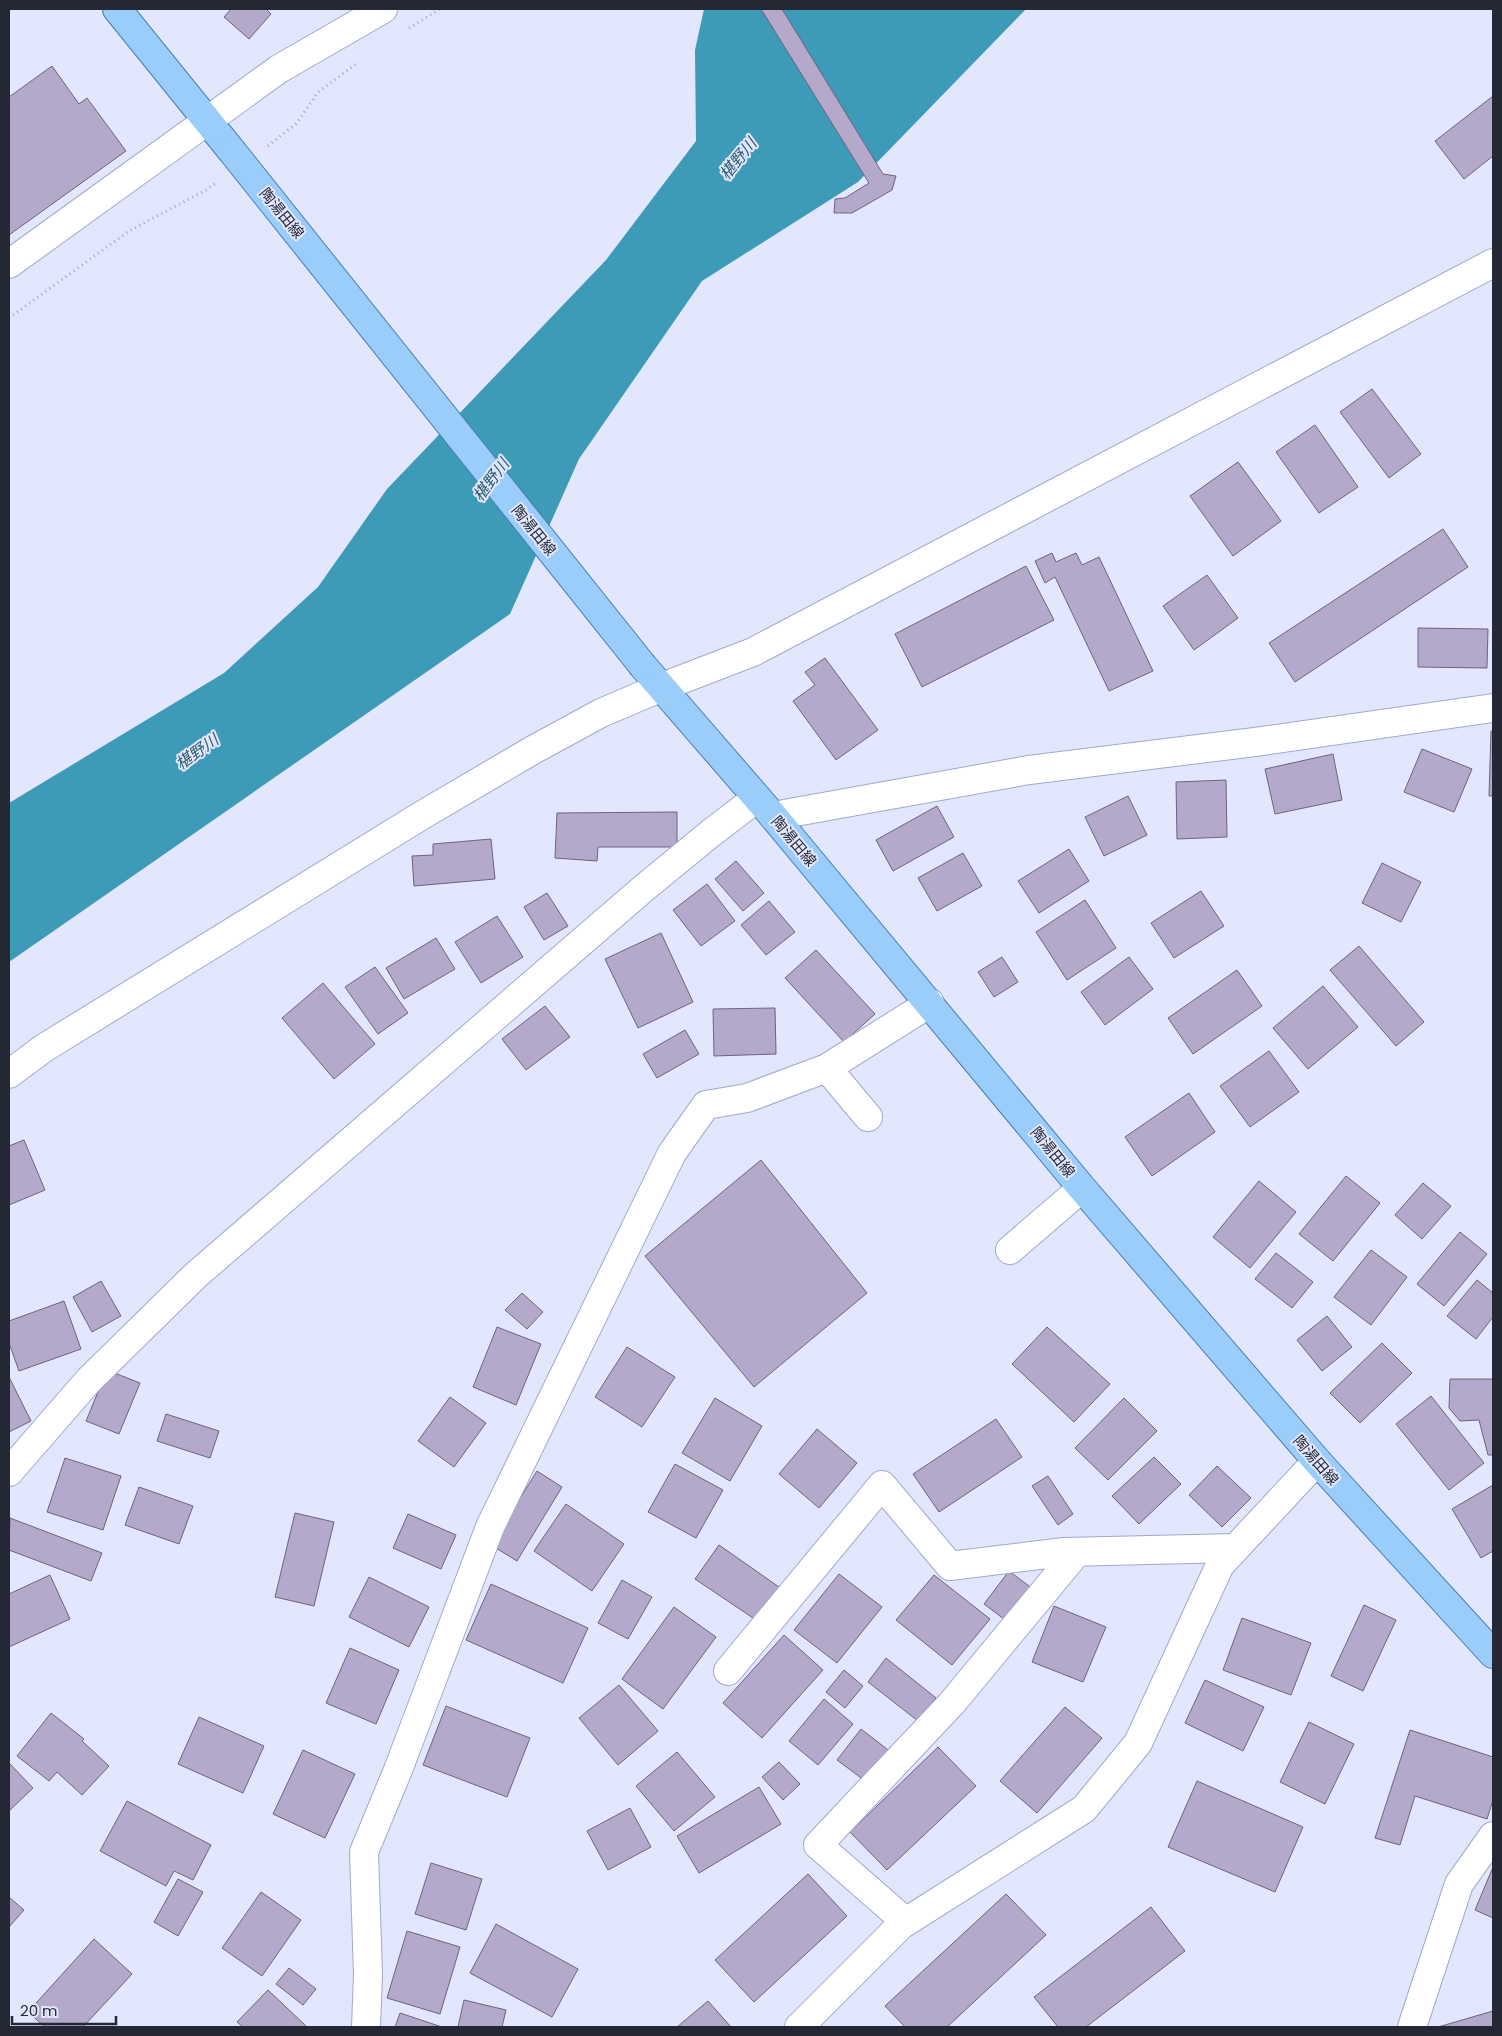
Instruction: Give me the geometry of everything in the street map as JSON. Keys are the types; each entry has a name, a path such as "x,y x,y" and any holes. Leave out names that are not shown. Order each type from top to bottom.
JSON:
{"main road":[{"name":"陶湯田線","path":"116,9 231,150 642,666 765,807 1082,1188 1317,1460 1490,1643"}],"street":[{"path":"9,264 279,69 381,9"},
{"path":"9,1074 44,1048 424,814 601,713 753,652 1493,263"},
{"path":"9,1472 89,1380 196,1275 711,833 765,807 1029,770 1255,742 1493,708"},
{"path":"366,2027 368,1976 364,1852 398,1770 490,1527 672,1153 706,1105 747,1098 827,1068 930,1003"},
{"path":"827,1068 868,1117"},
{"path":"1010,1250 1082,1188"},
{"path":"799,2027 906,1922 1084,1809 1138,1743 1220,1565 1317,1460"},
{"path":"728,1671 882,1485 950,1566 1077,1552 1235,1548"},
{"path":"906,1922 818,1845 952,1703 1077,1552"},
{"path":"1412,2027 1459,1884 1493,1836"}],"water":[{"name":"椹野川","path":"704,9 1026,9 858,182 702,281 579,459 510,614 9,962 9,803 224,673 318,587 387,489 606,260 696,141 695,50"}],"building":[{"path":"231,9 266,9 271,14 249,39 224,17"},
{"path":"761,9 782,9 883,174 896,176 892,190 852,213 834,213 835,199 845,198 869,183"},
{"path":"52,66 79,104 87,98 126,151 9,235 9,97"},
{"path":"1493,96 1493,156 1464,179 1435,141"},
{"path":"1372,389 1421,454 1389,478 1340,412"},
{"path":"1315,425 1358,487 1319,513 1276,452"},
{"path":"1238,462 1281,521 1233,556 1190,496"},
{"path":"1443,529 1468,567 1295,682 1269,643"},
{"path":"1052,553 1056,562 1076,553 1082,565 1099,557 1153,671 1109,691 1055,577 1045,583 1035,561"},
{"path":"1026,566 1054,620 922,687 895,634"},
{"path":"1207,575 1238,618 1194,650 1163,606"},
{"path":"1418,628 1488,629 1487,668 1418,667"},
{"path":"825,658 878,730 836,760 793,701 815,685 805,672"},
{"path":"1491,731 1493,731 1493,796 1489,796"},
{"path":"1422,749 1472,769 1454,812 1404,792"},
{"path":"1333,754 1342,800 1275,814 1265,769"},
{"path":"1226,780 1227,837 1177,839 1176,782"},
{"path":"1128,796 1147,835 1104,856 1085,817"},
{"path":"937,806 954,837 893,871 876,840"},
{"path":"677,812 677,847 598,847 597,861 555,858 557,813"},
{"path":"491,839 495,879 414,886 412,856 433,855 433,844"},
{"path":"1069,849 1089,881 1039,913 1018,881"},
{"path":"963,853 982,886 937,911 918,878"},
{"path":"736,861 764,893 743,911 715,879"},
{"path":"1382,863 1421,882 1401,922 1362,903"},
{"path":"707,884 735,921 701,946 673,910"},
{"path":"1201,891 1224,926 1174,958 1151,923"},
{"path":"547,893 568,926 544,940 524,907"},
{"path":"1085,900 1116,948 1067,980 1036,932"},
{"path":"769,901 795,932 766,955 741,925"},
{"path":"497,916 523,957 481,983 455,942"},
{"path":"661,933 693,1002 638,1028 605,959"},
{"path":"436,938 455,969 404,999 386,968"},
{"path":"1359,946 1424,1022 1396,1046 1330,970"},
{"path":"816,950 875,1014 844,1042 785,978"},
{"path":"1002,957 1018,982 994,997 978,972"},
{"path":"1129,957 1153,989 1105,1025 1081,992"},
{"path":"375,967 408,1013 378,1034 345,987"},
{"path":"1237,970 1262,1006 1193,1054 1168,1018"},
{"path":"323,983 375,1044 334,1079 282,1018"},
{"path":"1323,986 1358,1027 1308,1069 1273,1028"},
{"path":"545,1006 570,1037 526,1070 502,1039"},
{"path":"775,1008 776,1054 714,1056 713,1009"},
{"path":"685,1030 699,1054 657,1078 643,1054"},
{"path":"1269,1051 1299,1092 1250,1127 1220,1086"},
{"path":"1189,1093 1215,1132 1152,1176 1125,1137"},
{"path":"24,1140 45,1190 9,1205 9,1146"},
{"path":"761,1160 867,1293 754,1387 645,1256"},
{"path":"1346,1176 1380,1203 1333,1261 1299,1234"},
{"path":"1259,1181 1296,1212 1250,1268 1213,1237"},
{"path":"1423,1183 1451,1206 1422,1239 1395,1215"},
{"path":"1460,1232 1487,1254 1444,1306 1417,1284"},
{"path":"1371,1250 1407,1277 1371,1325 1334,1297"},
{"path":"1276,1253 1313,1282 1292,1308 1255,1279"},
{"path":"1477,1280 1493,1293 1493,1317 1476,1339 1447,1316"},
{"path":"101,1281 121,1316 92,1332 73,1297"},
{"path":"522,1293 543,1312 527,1329 505,1310"},
{"path":"64,1301 81,1349 19,1371 9,1343 9,1321"},
{"path":"1327,1316 1352,1347 1322,1371 1297,1340"},
{"path":"497,1327 541,1344 516,1405 473,1387"},
{"path":"1047,1327 1110,1384 1074,1422 1012,1364"},
{"path":"1382,1343 1412,1373 1360,1423 1330,1393"},
{"path":"627,1347 675,1377 642,1427 595,1397"},
{"path":"107,1370 140,1383 119,1434 86,1421"},
{"path":"9,1377 31,1421 9,1432"},
{"path":"1450,1379 1493,1379 1493,1455 1488,1455 1479,1420 1460,1421 1449,1408"},
{"path":"1431,1396 1484,1463 1449,1490 1396,1424"},
{"path":"450,1397 486,1423 454,1467 418,1441"},
{"path":"715,1398 762,1426 730,1481 682,1453"},
{"path":"1124,1398 1157,1431 1108,1480 1075,1448"},
{"path":"166,1414 219,1431 210,1458 157,1441"},
{"path":"996,1419 1022,1457 939,1512 913,1474"},
{"path":"817,1429 857,1463 819,1508 779,1474"},
{"path":"1154,1457 1181,1484 1139,1524 1112,1496"},
{"path":"65,1458 121,1476 103,1530 47,1512"},
{"path":"675,1464 723,1490 696,1538 648,1512"},
{"path":"1217,1466 1251,1498 1222,1527 1189,1495"},
{"path":"537,1471 562,1487 517,1561 491,1545"},
{"path":"1048,1476 1073,1514 1058,1525 1032,1486"},
{"path":"1493,1485 1493,1551 1481,1558 1452,1509"},
{"path":"139,1487 193,1506 179,1544 125,1525"},
{"path":"566,1504 624,1544 592,1591 534,1551"},
{"path":"295,1513 334,1522 314,1606 275,1597"},
{"path":"408,1514 456,1535 441,1569 393,1548"},
{"path":"10,1518 102,1553 91,1581 9,1550"},
{"path":"719,1545 779,1587 756,1620 695,1579"},
{"path":"1009,1571 1033,1589 1008,1622 984,1604"},
{"path":"839,1574 882,1607 837,1663 794,1630"},
{"path":"50,1575 70,1619 9,1647 9,1594"},
{"path":"934,1575 990,1619 952,1665 896,1620"},
{"path":"369,1577 429,1607 409,1647 349,1617"},
{"path":"622,1580 652,1597 628,1639 598,1623"},
{"path":"491,1584 588,1628 563,1683 466,1640"},
{"path":"1364,1605 1396,1620 1363,1691 1331,1676"},
{"path":"1054,1606 1106,1627 1083,1682 1032,1662"},
{"path":"674,1607 716,1637 663,1709 622,1679"},
{"path":"1242,1618 1311,1643 1291,1695 1223,1670"},
{"path":"784,1635 823,1670 762,1738 723,1703"},
{"path":"350,1648 399,1670 376,1724 326,1703"},
{"path":"886,1658 936,1698 918,1721 868,1682"},
{"path":"844,1670 863,1686 845,1708 826,1692"},
{"path":"1205,1680 1264,1707 1243,1751 1185,1723"},
{"path":"619,1685 658,1731 618,1765 579,1718"},
{"path":"824,1699 853,1724 818,1765 789,1741"},
{"path":"446,1706 530,1738 507,1797 423,1765"},
{"path":"1065,1707 1102,1738 1037,1813 1000,1781"},
{"path":"51,1713 84,1739 82,1741 109,1766 82,1795 57,1772 49,1781 17,1756"},
{"path":"199,1717 264,1746 243,1793 178,1764"},
{"path":"1309,1722 1354,1744 1325,1804 1280,1782"},
{"path":"861,1729 896,1756 872,1786 837,1760"},
{"path":"1410,1730 1493,1757 1493,1800 1487,1819 1415,1796 1400,1845 1375,1838"},
{"path":"938,1747 976,1786 887,1870 850,1832"},
{"path":"303,1750 355,1774 325,1838 273,1814"},
{"path":"677,1752 715,1797 674,1831 636,1786"},
{"path":"779,1762 800,1784 783,1800 762,1777"},
{"path":"9,1763 33,1788 9,1811"},
{"path":"1197,1781 1303,1827 1275,1892 1168,1847"},
{"path":"759,1787 781,1824 699,1873 677,1836"},
{"path":"127,1801 211,1845 193,1880 174,1871 166,1886 100,1851"},
{"path":"630,1808 651,1847 608,1870 587,1831"},
{"path":"431,1863 482,1879 466,1930 415,1914"},
{"path":"1493,1867 1493,1918 1475,1910"},
{"path":"808,1874 847,1916 754,2002 715,1960"},
{"path":"178,1879 203,1892 178,1936 154,1922"},
{"path":"261,1892 301,1920 262,1976 222,1948"},
{"path":"1006,1894 1046,1935 947,2027 905,2027 885,2006"},
{"path":"9,1897 24,1910 9,1927"},
{"path":"1151,1907 1185,1951 1086,2027 1058,2027 1034,1997"},
{"path":"496,1924 578,1969 552,2017 470,1973"},
{"path":"407,1931 460,1947 440,2014 387,1998"},
{"path":"94,1939 132,1974 83,2027 45,2027 28,2012"},
{"path":"289,1968 316,1989 303,2005 276,1984"},
{"path":"268,1990 306,2026 243,2027 237,2022"},
{"path":"464,2000 506,2010 502,2027 458,2027"},
{"path":"708,2001 731,2027 677,2027"},
{"path":"1493,2011 1493,2027 1438,2027"},
{"path":"400,2013 442,2027 395,2027"}]}
